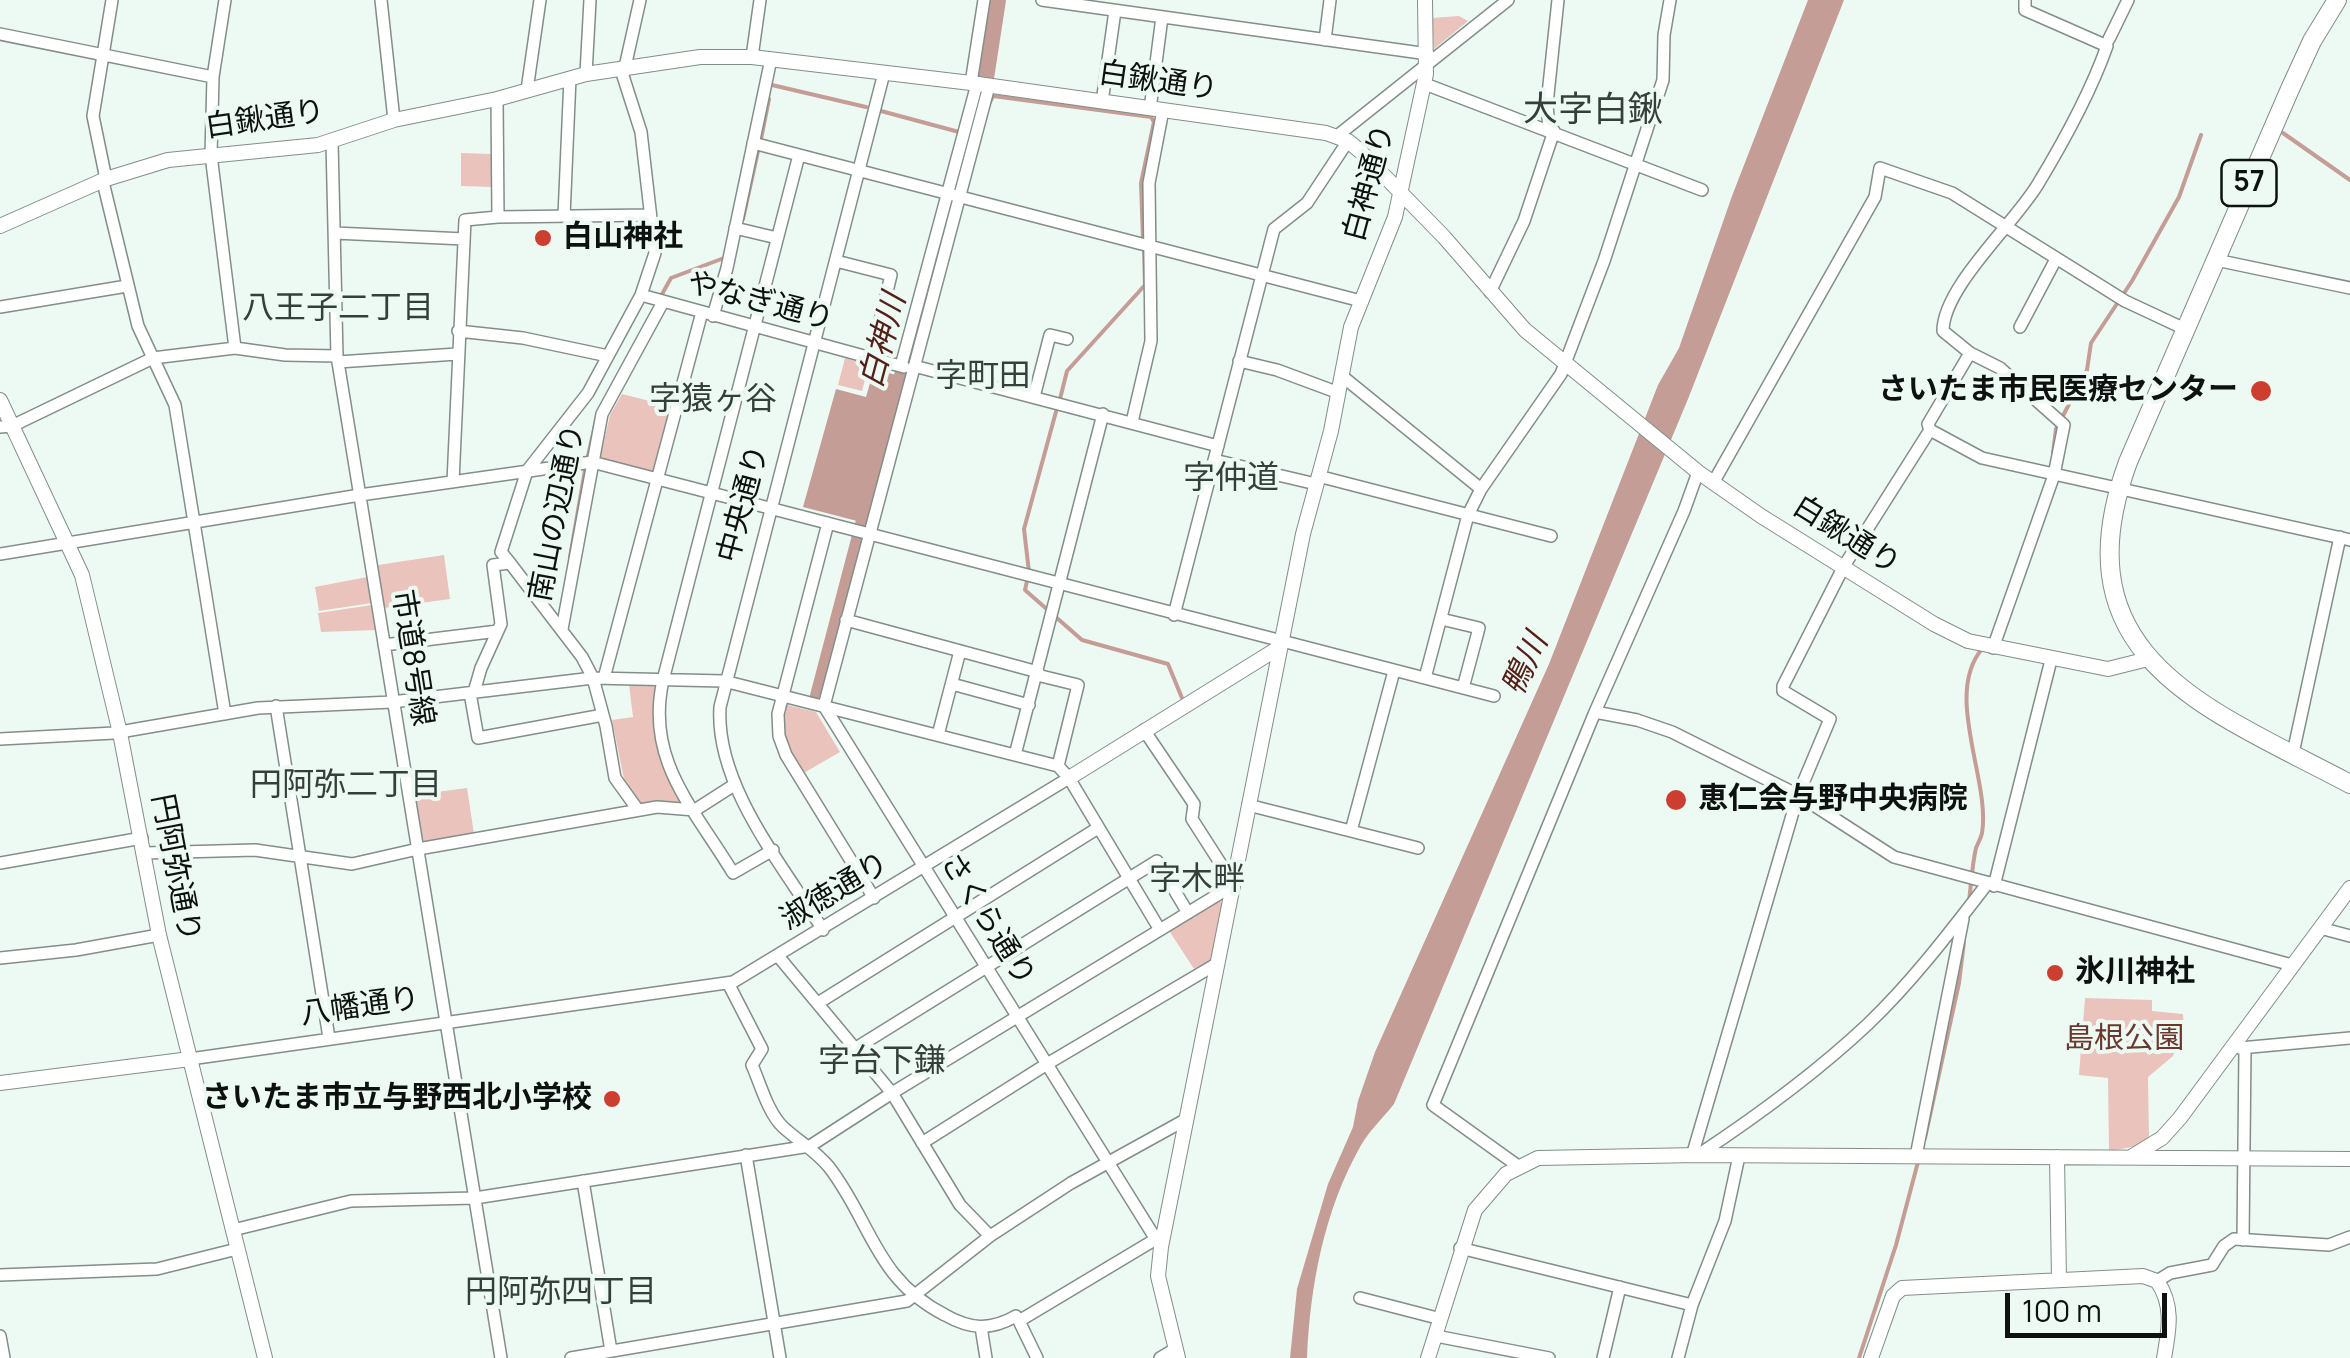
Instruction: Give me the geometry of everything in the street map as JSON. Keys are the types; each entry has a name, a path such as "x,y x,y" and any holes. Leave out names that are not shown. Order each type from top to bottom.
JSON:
{"main road":[{"name":"57","path":"2337,0 2290,89 2120,489 2110,545 2114,589 2124,622 2148,659 2192,700 2350,784"}],"street":[{"path":"112,0 93,116 138,326 174,405 225,714"},
{"path":"225,0 214,77 211,156 234,348"},
{"path":"381,0 394,120"},
{"path":"527,90 540,0"},
{"path":"586,74 590,0"},
{"path":"599,678 502,552 528,470 588,393 642,294 655,253 641,132 623,76 640,0"},
{"path":"752,57 760,0"},
{"path":"824,706 980,84 984,0"},
{"path":"1042,0 1428,58"},
{"path":"1325,40 1330,0"},
{"name":"白神通り","path":"1177,1353 1158,1276 1158,1243 1280,644 1351,328 1390,234 1425,84 1425,0"},
{"path":"1174,615 1274,229 1307,203 1342,138 1428,58 1508,0"},
{"path":"1490,292 1524,221 1551,130 1547,104 1558,0"},
{"path":"1425,678 1468,515 1481,489 1565,366 1663,80 1670,0"},
{"path":"1987,647 2054,475 2064,425 2000,368 1970,353 1943,332 1943,322 1966,278 2037,187 2097,74 2107,46 2026,10 2026,0"},
{"path":"2109,39 2128,0"},
{"path":"1102,102 1115,11"},
{"path":"1132,422 1150,341 1149,183 1162,17"},
{"path":"0,34 214,77"},
{"name":"白鍬通り","path":"0,226 105,180 168,160 303,148 394,120 497,99 586,74 700,57 752,57 980,84 1342,138 1400,190 1490,292 1565,366 1713,483 1934,624 1987,647 2108,669 2148,659"},
{"path":"638,810 616,778 599,678 736,228 771,59"},
{"name":"中央通り","path":"823,930 734,786 721,742 720,714 724,681 884,73"},
{"path":"564,216 570,78"},
{"path":"1425,84 1702,190"},
{"path":"497,99 498,216"},
{"name":"市道8号線","path":"332,142 338,359 501,1358"},
{"path":"753,143 1360,300"},
{"path":"773,850 733,874 669,770 658,736 658,703 799,155"},
{"path":"1713,483 1875,197 1880,168 1952,192 2125,301 2187,330"},
{"path":"453,482 465,220 498,216 650,215"},
{"path":"736,228 777,238"},
{"path":"335,233 464,238"},
{"path":"2020,326 2056,259"},
{"path":"2216,260 2350,288"},
{"path":"836,261 891,275 871,358"},
{"path":"0,307 128,286"},
{"name":"やなぎ通り","path":"642,294 756,328 1218,446"},
{"name":"南山の辺通り","path":"562,630 602,414 663,302"},
{"path":"458,331 523,338 608,356"},
{"path":"1034,397 1050,335 1067,339"},
{"path":"6,426 153,358 234,348 338,359 456,354"},
{"path":"1970,353 1928,424 1930,430 1982,458 2345,538 2293,754"},
{"path":"1239,362 1276,370 1339,393"},
{"path":"1342,376 1481,489"},
{"name":"円阿弥通り","path":"0,400 6,426 82,575 120,732 159,935 266,1358"},
{"path":"1015,755 1103,414"},
{"path":"1695,1156 1798,795 1830,719 1783,691 1783,686 1844,566 1930,430"},
{"path":"1214,460 1317,480 1551,536"},
{"path":"0,554 360,495 592,462 1280,644 1494,696"},
{"path":"1518,1166 1433,1105 1684,511 1695,470"},
{"path":"828,522 782,696 779,736 786,754 874,898"},
{"path":"510,563 492,566 502,624 472,692 478,738 603,714"},
{"path":"1440,618 1479,628 1463,688"},
{"path":"846,620 1078,685 1058,766"},
{"path":"384,645 498,631"},
{"path":"1069,778 1280,644"},
{"path":"938,735 960,651"},
{"path":"1695,1156 1857,1033 1904,986 1991,885 2051,660"},
{"path":"1352,831 1394,670"},
{"path":"0,739 120,732 276,706 392,702 599,678 724,681 1058,766 1069,778 1160,930"},
{"path":"952,684 1029,704"},
{"path":"276,706 329,1038"},
{"name":"さくら通り","path":"824,706 1158,1243"},
{"path":"1596,712 1654,724 1798,795 1894,856 2292,965"},
{"path":"233,1230 351,1201 475,1198 810,1146 1233,884 1192,819 1194,804 1144,730"},
{"name":"淑徳通り","path":"728,983 823,930 1069,778"},
{"path":"0,862 143,846 255,850 352,864 418,848 656,807 694,810 734,786"},
{"path":"1248,804 1418,848"},
{"path":"818,1003 1098,828"},
{"path":"856,1048 1157,862 1188,913"},
{"path":"2129,1158 2162,1138 2238,1049 2292,965 2350,888"},
{"path":"1916,1156 1964,914"},
{"path":"2320,928 2350,936"},
{"path":"0,958 159,935"},
{"path":"778,956 892,1092 960,1205 990,1236"},
{"path":"922,1143 1046,1064 1218,963"},
{"path":"728,983 762,1048 752,1065 780,1124 810,1146 830,1169 899,1284 968,1328 999,1326 1016,1316 1037,1358"},
{"name":"八幡通り","path":"0,1083 728,983"},
{"path":"2238,1049 2350,1038"},
{"path":"2238,1049 2244,1159 2243,1240"},
{"path":"571,1358 907,1301 990,1236 1107,1162 1185,1120"},
{"path":"746,1154 780,1358"},
{"path":"1428,1358 1460,1248 1480,1200 1518,1166 1554,1156 2350,1160"},
{"path":"1678,1358 1692,1305 1725,1221 1739,1156"},
{"path":"2058,1158 2058,1280"},
{"path":"583,1181 612,1351"},
{"path":"2157,1281 2170,1272 2212,1265 2224,1246 2234,1239 2329,1246 2350,1236"},
{"path":"1019,1321 1158,1243"},
{"path":"1460,1248 1692,1305"},
{"path":"0,1275 156,1269 237,1249"},
{"path":"1870,1358 1893,1296 1902,1288 2143,1276 2157,1281 2165,1294 2170,1314 2164,1358"},
{"path":"1603,1358 1620,1287"},
{"path":"1360,1298 1441,1319"},
{"path":"981,1327 986,1358"},
{"path":"0,1336 4,1358"},
{"path":"1436,1336 1549,1358"},
{"path":"1160,1358 1177,1353"}],"green space":[{"path":"1459,16 1468,21 1434,49 1432,18"},
{"path":"461,153 493,154 493,187 461,186"},
{"path":"845,358 869,365 862,391 838,385"},
{"path":"622,394 670,406 655,472 600,459 610,415"},
{"path":"444,555 450,599 384,608 378,565"},
{"path":"367,577 372,603 319,611 315,587"},
{"path":"372,605 376,630 321,632 318,613"},
{"path":"629,685 654,686 657,690 655,734 663,761 684,800 680,806 644,808 624,779 612,720 633,717"},
{"path":"787,705 816,712 840,752 802,774 784,735"},
{"path":"467,788 474,834 426,843 414,795"},
{"path":"1217,899 1223,903 1212,960 1194,969 1168,929"},
{"name":"島根公園","path":"2085,998 2152,1000 2152,1011 2183,1014 2185,1042 2178,1043 2173,1056 2148,1077 2149,1139 2138,1146 2109,1151 2108,1078 2079,1075"}],"shaded area":[{"path":"1808,0 1844,0 1688,399 1394,1104 1363,1141 1337,1197 1316,1276 1307,1358 1290,1358 1297,1289 1328,1184 1353,1127 1375,1052 1549,664 1658,385 1679,348 1732,196"},
{"path":"874,369 896,375 857,521 803,507 836,389 866,397"}],"waterway":[{"name":"白神川","path":"959,172 982,91 996,0"},
{"path":"772,85 866,107"},
{"path":"990,102 993,96 1151,117 1154,122 1141,183 1143,240"},
{"path":"761,139 769,99"},
{"path":"881,111 959,132"},
{"path":"2283,133 2350,180"},
{"path":"2053,453 2056,429 2087,370 2091,343 2132,281 2179,197 2201,135"},
{"path":"743,219 758,151"},
{"name":"白神川","path":"820,696 939,243"},
{"path":"1060,399 1067,371 1145,285 1144,250"},
{"path":"661,296 671,278 724,258"},
{"path":"1057,408 1024,529 1029,572 1025,590 1082,640 1168,664 1182,698"},
{"path":"588,456 598,412"},
{"path":"570,557 585,470"},
{"path":"1969,902 1983,812 1967,714 1967,690 1971,668 1982,649"},
{"path":"1925,1138 1959,983 1964,942"},
{"path":"1859,1358 1918,1162"}],"place":[{"name":"白山神社","path":"543,238"},
{"name":"さいたま市民医療センター","path":"2261,391"},
{"name":"恵仁会与野中央病院","path":"1676,800"},
{"name":"氷川神社","path":"2055,973"},
{"name":"さいたま市立与野西北小学校","path":"612,1099"}],"district":[{"name":"大字白鍬","path":"1593,111"},
{"name":"八王子二丁目","path":"338,309"},
{"name":"字町田","path":"983,377"},
{"name":"字猿ヶ谷","path":"713,400"},
{"name":"字仲道","path":"1231,479"},
{"name":"円阿弥二丁目","path":"346,786"},
{"name":"字木畔","path":"1197,880"},
{"name":"字台下鎌","path":"882,1062"},
{"name":"円阿弥四丁目","path":"561,1293"}],"water label":[{"name":"鴨川","path":"1526,665"}]}
